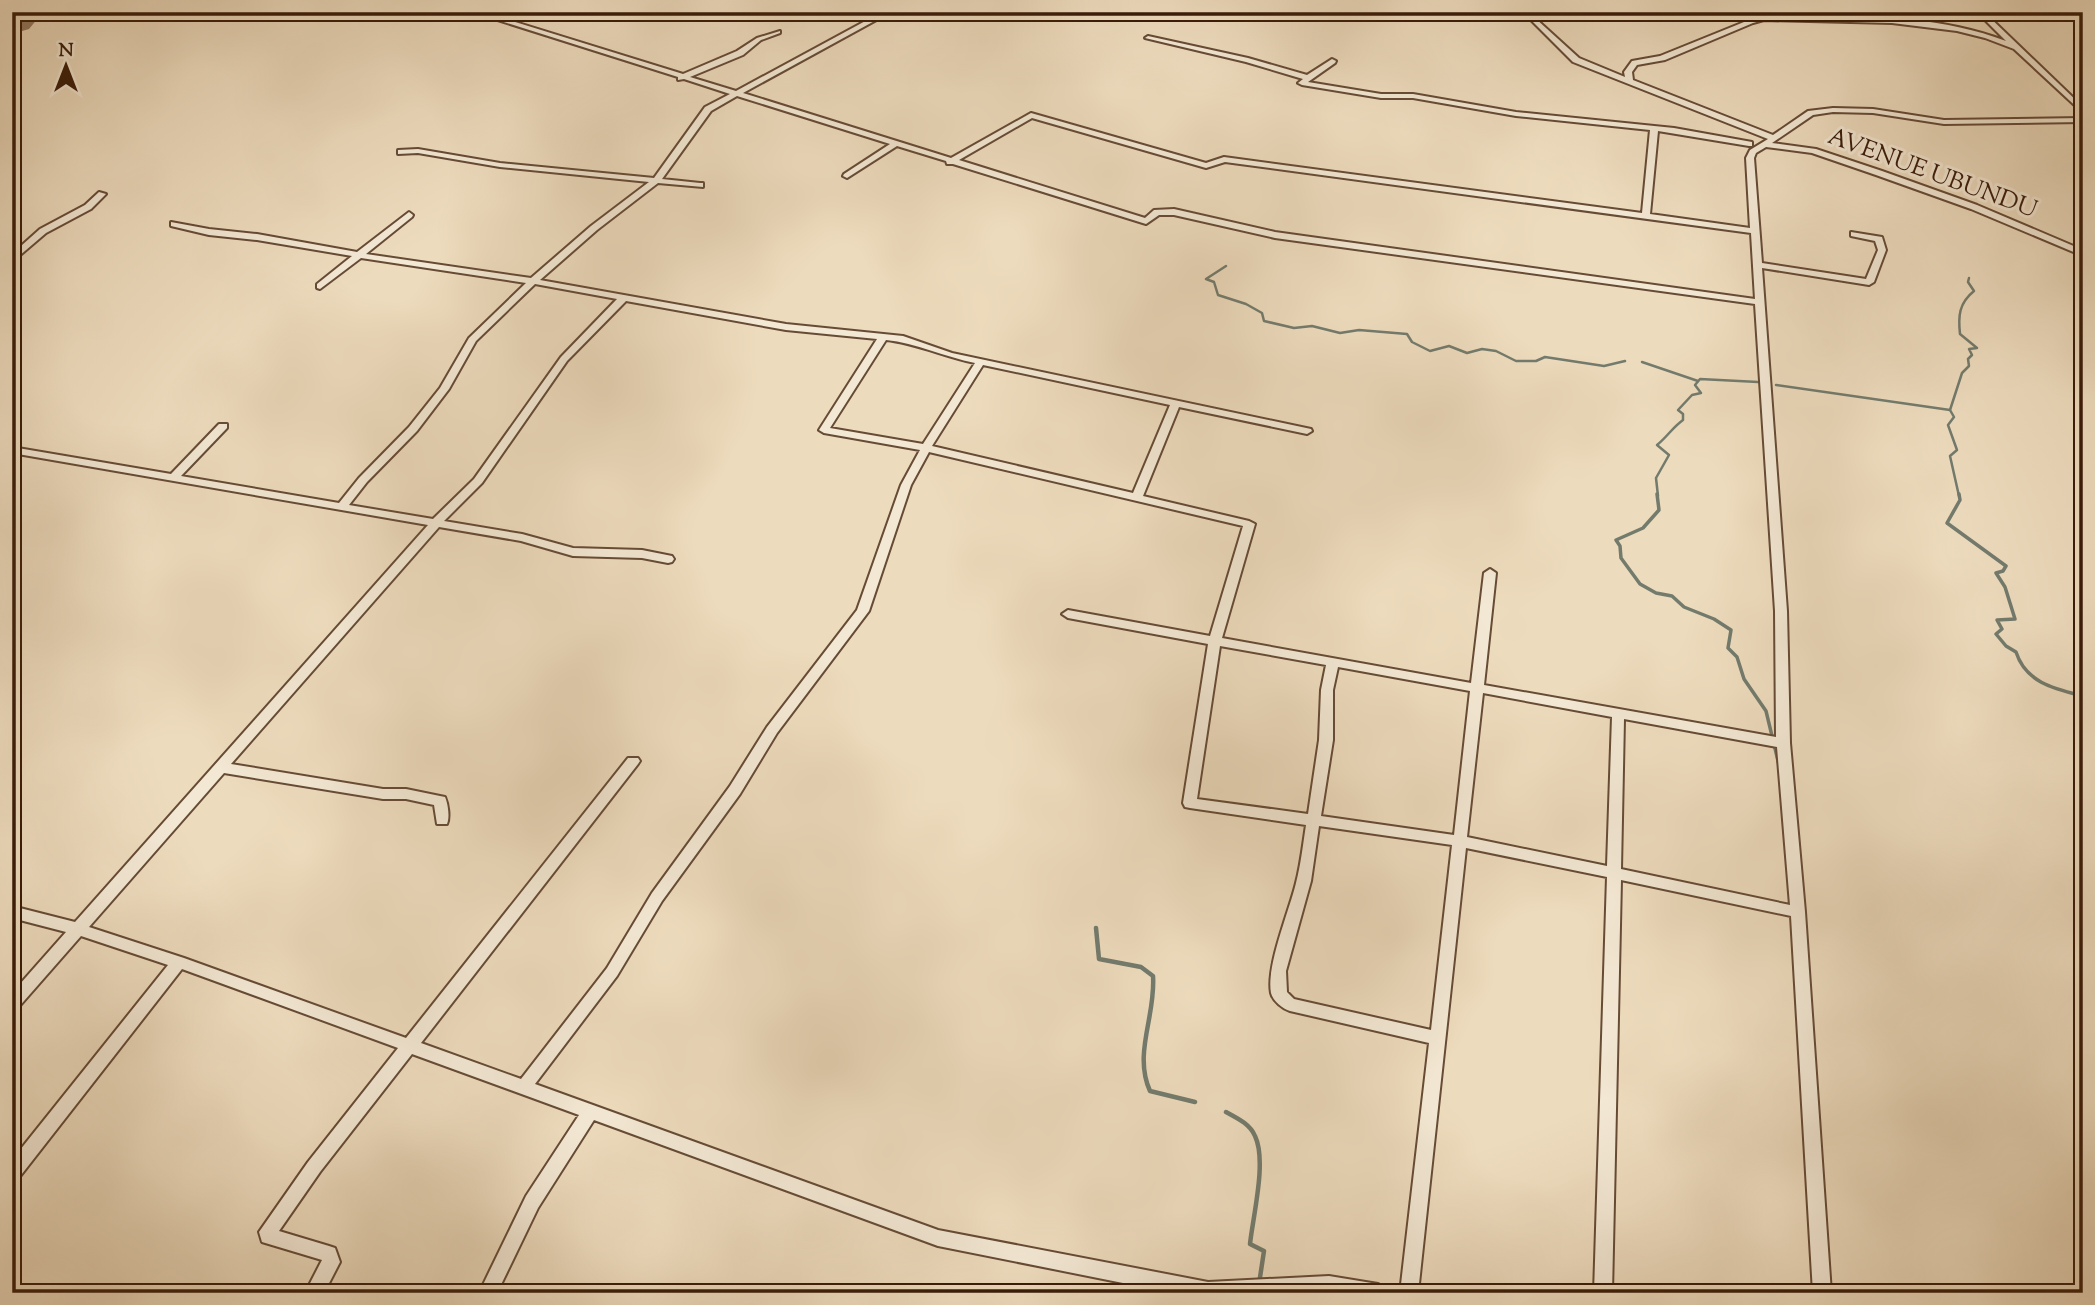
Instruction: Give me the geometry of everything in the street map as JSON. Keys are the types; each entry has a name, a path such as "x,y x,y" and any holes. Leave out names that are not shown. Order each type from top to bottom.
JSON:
{"street":[{"path":"475,12 1146,221 1157,212 1174,212 1273,235 1760,302"},
{"path":"342,507 363,480 413,429 447,384 468,345 510,302 594,228 657,180 708,109 888,12"},
{"path":"1522,12 1533,19 1571,57 1630,81"},
{"path":"1909,12 1917,24"},
{"path":"1980,12 2016,47 2081,119"},
{"path":"1630,81 1628,72 1634,63 1662,58 1751,20 1764,18 1844,19 1917,24 1980,33 2016,47"},
{"path":"681,78 740,53 759,39 778,32"},
{"path":"1148,38 1248,60 1308,78"},
{"path":"1332,61 1302,83 1381,96 1413,96 1516,114 1654,128 1751,148 1769,141 1811,113 1833,110 1873,111 1944,122 2081,119"},
{"name":"AVENUE UBUNDU","path":"1630,81 1740,125 1769,141 1812,150 1879,173 1974,207 2083,253"},
{"path":"950,162 1026,115 1031,115 1206,166 1224,159 1755,231"},
{"path":"1740,125 1751,148 1781,611 1783,743 1798,912 1822,1293"},
{"path":"1646,216 1654,128"},
{"path":"848,176 895,144"},
{"path":"401,152 418,151 500,165 700,185"},
{"path":"12,259 43,230 82,210 102,194"},
{"path":"320,286 409,215"},
{"path":"174,224 209,232 487,273 786,327 909,340 950,355 1307,431"},
{"path":"1757,265 1869,282 1882,250 1880,239 1854,234"},
{"path":"12,1004 436,523 478,481 564,359 622,299"},
{"path":"882,339 824,430 926,448 1249,524 1214,641 1189,803 1460,841 1798,912"},
{"path":"524,1087 612,972 657,897 735,790 772,730 863,611 906,485 981,361"},
{"path":"1137,496 1177,403"},
{"path":"173,478 223,426"},
{"path":"12,450 522,538 573,551 642,554 668,559"},
{"path":"1409,1293 1490,573"},
{"path":"1068,614 1783,743"},
{"path":"1333,662 1327,690 1326,740 1314,820 1304,881 1279,971 1279,994 1290,1004 1437,1038"},
{"path":"1602,1293 1618,713"},
{"path":"314,1293 331,1262 329,1254 268,1237 268,1232 314,1167 634,761"},
{"path":"220,767 440,801 442,820"},
{"path":"12,912 78,929 179,962 938,1238 1208,1291 1332,1285 1378,1293"},
{"path":"12,1173 179,962"},
{"path":"488,1293 532,1202 591,1111"}],"waterway":[{"path":"1226,266 1206,279 1214,282 1218,295 1246,304 1262,313 1264,321 1294,328 1312,326 1340,333 1359,330 1407,334 1412,342 1430,351 1449,346 1467,353 1482,349 1496,351 1516,361 1536,361 1545,357 1604,366 1625,361"},
{"path":"1950,410 1962,373 1969,366 1968,359 1972,355 1969,349 1977,348 1960,334 1961,310 1965,300 1974,291 1968,282 1969,278"},
{"path":"1642,362 1698,381"},
{"path":"1658,496 1656,478 1669,455 1657,445 1683,420 1683,414 1678,410 1692,395 1701,393 1695,385 1700,379 1758,382"},
{"path":"1776,385 1950,410"},
{"path":"1950,410 1954,417 1948,425 1957,450 1950,456 1959,496"},
{"path":"1657,494 1659,510 1643,528 1616,540 1620,546 1621,558 1640,584 1656,593 1672,596 1684,607 1714,619 1731,630 1728,648 1737,657 1744,679 1766,711 1779,765"},
{"path":"1959,494 1960,500 1947,523 2006,566 2003,571 1996,573 2005,587 2015,619 1997,620 2002,629 1996,634 2006,646 2016,652 2021,663 2034,678 2052,687 2083,696"},
{"path":"1096,928 1099,959 1141,967 1153,976 1144,1048 1145,1077 1150,1091 1195,1102"},
{"path":"1226,1112 1250,1128 1258,1147 1258,1189 1250,1244 1264,1251 1259,1284"}],"runway":[{"path":"12,19 19,12"}]}
